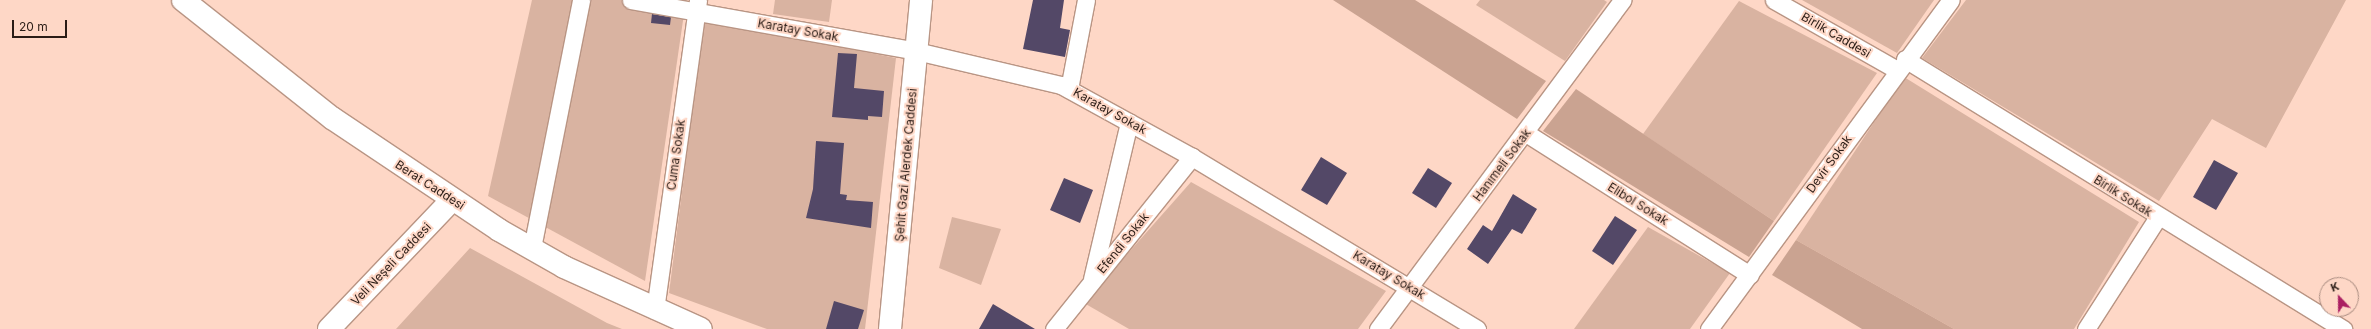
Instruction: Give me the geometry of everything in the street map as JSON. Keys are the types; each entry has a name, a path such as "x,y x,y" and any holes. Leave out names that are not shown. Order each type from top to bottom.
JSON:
{"street":[{"name":"Berat Caddesi","path":"183,0 291,88 452,200 532,248 655,310 702,329"},
{"path":"532,248 581,0"},
{"name":"Karatay Sokak","path":"631,0 697,6 916,51 1069,89 1192,157 1410,286 1477,329"},
{"name":"Şehit Gazi Alerdek Caddesi","path":"890,329 921,0"},
{"path":"1069,89 1086,0"},
{"name":"Hanımeli Sokak","path":"1378,329 1526,133 1622,0"},
{"name":"Birlik Caddesi","path":"1774,0 1901,65"},
{"name":"Devir Sokak","path":"1708,329 1750,275 1901,65 1951,0"},
{"name":"Cuma Sokak","path":"655,310 697,6"},
{"name":"Birlik Sokak","path":"1901,65 2343,329"},
{"path":"1091,283 1129,122"},
{"name":"Elibol Sokak","path":"1526,133 1750,275"},
{"name":"Efendi Sokak","path":"1054,329 1192,157"},
{"name":"Veli Neşeli Caddesi","path":"329,329 452,200"},
{"path":"2086,329 2158,218"}],"shaded area":[{"path":"532,0 686,0 645,281 488,196"},
{"path":"775,0 832,0 829,22 773,14"},
{"path":"1333,0 1415,0 1546,81 1517,119"},
{"path":"1480,0 1604,0 1607,2 1565,61 1476,5"},
{"path":"1802,0 1934,0 1897,53"},
{"path":"1966,0 2346,0 2266,148 2212,119 2159,201 1922,58"},
{"path":"1739,1 1877,73 1774,221 1643,134"},
{"path":"704,20 896,58 865,329 767,329 669,293"},
{"path":"1904,77 2139,222 2074,329 1954,329 1796,240"},
{"path":"1576,89 1774,221 1749,257 1543,131"},
{"path":"1191,182 1386,291 1358,329 1129,329 1084,303"},
{"path":"952,217 1001,229 981,285 939,268"},
{"path":"1648,227 1730,273 1690,329 1574,329"},
{"path":"1796,240 1954,329 1862,329 1772,275"},
{"path":"470,248 607,323 622,329 396,329"}],"building":[{"path":"1033,0 1064,0 1060,28 1070,30 1065,57 1023,49"},
{"path":"652,14 671,17 670,25 651,23"},
{"path":"838,53 857,54 854,88 884,91 882,117 868,116 868,120 832,117"},
{"path":"816,141 844,143 840,194 847,195 846,200 873,202 871,228 806,218 813,189"},
{"path":"1321,157 1347,173 1327,205 1301,190"},
{"path":"2214,160 2238,173 2216,210 2193,197"},
{"path":"1428,168 1452,183 1436,208 1412,193"},
{"path":"1064,178 1093,190 1080,223 1050,210"},
{"path":"1513,194 1537,209 1522,234 1512,229 1488,264 1467,249 1483,225 1492,231"},
{"path":"1615,216 1637,230 1613,265 1592,251"},
{"path":"834,301 864,310 858,329 826,329"},
{"path":"993,304 1035,329 979,329"}]}
